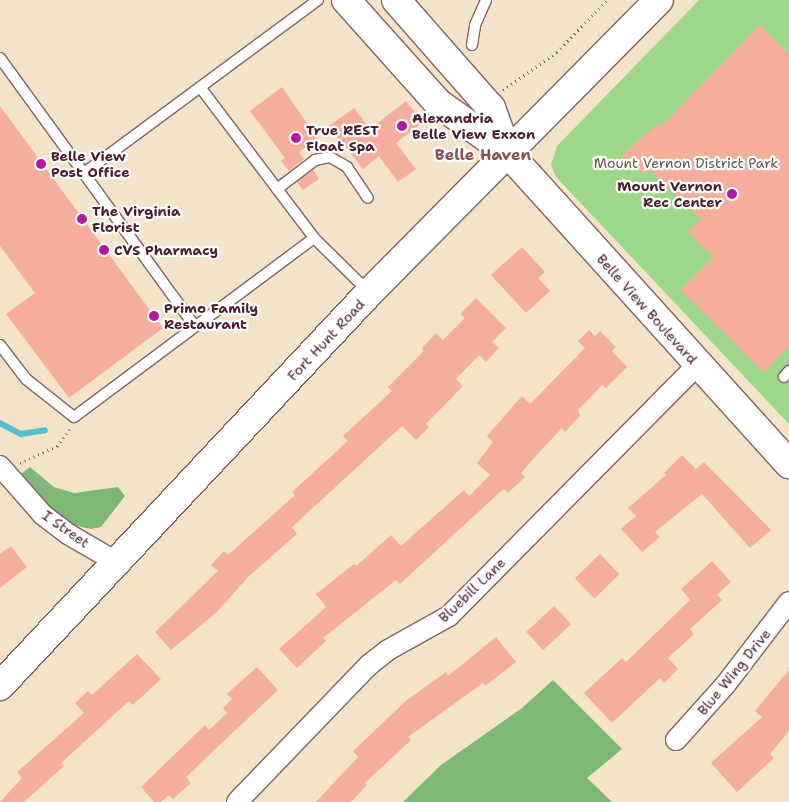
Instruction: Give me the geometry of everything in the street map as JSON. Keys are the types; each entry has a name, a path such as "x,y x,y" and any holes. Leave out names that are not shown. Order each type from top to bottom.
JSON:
{"main road":[{"name":"Belle View Boulevard","path":"346,0 438,103 507,152 696,365 789,464"},
{"name":"Belle View Boulevard","path":"396,0 488,104 507,152"},
{"name":"Fort Hunt Road","path":"0,686 118,563 369,292 659,0"}],"street":[{"name":"Bluebill Lane","path":"237,802 369,665 388,650 449,616 696,365"},
{"name":"I Street","path":"3,474 43,515 68,534 118,563"},
{"name":"Blue Wing Drive","path":"676,740 726,684 789,602"}],"lane":[{"path":"84,173 200,87 305,4 318,0"},
{"path":"472,45 475,25 487,1"},
{"path":"0,58 195,326"},
{"path":"200,87 314,238 369,292"},
{"path":"277,189 315,160 330,156 347,167 368,198"},
{"path":"0,345 26,379 74,417 314,238"}],"path":[{"path":"488,104 513,81 557,52 607,0"},
{"path":"3,474 21,462 61,444 74,417"}],"green space":[{"name":"Mount Vernon District Park","path":"699,0 789,0 789,424 556,177 551,165 557,146"},
{"path":"30,467 54,487 74,493 118,487 125,496 101,527 91,529 73,525 56,517 18,476"},
{"path":"553,680 622,749 587,778 612,802 403,802 441,765 522,708"}],"building":[{"name":"Mount Vernon Rec Center","path":"760,25 789,55 789,346 764,373 680,290 713,257 688,232 701,219 649,169 644,174 621,155 658,124 661,127"},
{"name":"True REST Float Spa","path":"282,87 318,139 299,152 304,159 289,171 281,161 285,158 250,111"},
{"path":"406,101 423,122 396,143 416,169 398,182 379,156 363,169 329,126 354,108 370,129"},
{"path":"0,106 163,328 69,398 6,314 35,293 0,246"},
{"path":"313,170 319,179 303,190 296,181"},
{"path":"522,247 545,272 538,278 550,291 526,313 491,275"},
{"path":"476,298 506,328 492,342 499,348 486,362 479,355 456,379 463,386 426,424 429,427 416,440 402,426 292,527 297,534 249,576 217,612 171,650 155,632 218,571 211,565 224,551 228,555 295,495 292,492 348,441 343,436 392,391 388,387 424,351 422,348 436,333 443,340 465,318 460,314"},
{"path":"589,330 595,336 600,331 616,347 612,351 627,367 606,388 602,385 578,410 580,416 565,432 562,428 521,473 525,477 508,493 504,489 500,492 400,584 396,580 323,638 326,641 297,668 279,649 326,607 316,594 354,564 356,566 391,535 401,546 464,490 469,496 490,475 477,463 493,442 487,436 522,396 530,404 585,348 578,341"},
{"path":"682,455 696,469 704,462 771,530 750,548 702,494 655,532 660,537 642,552 621,529 636,516 628,508 666,475 664,473"},
{"path":"11,546 27,567 0,588 0,554"},
{"path":"600,554 619,574 594,598 575,578"},
{"path":"712,561 731,582 717,595 722,600 690,629 694,634 668,658 678,669 664,683 660,678 612,723 584,693 622,658 626,662 690,600 681,589"},
{"path":"554,606 571,624 543,650 526,632"},
{"path":"496,637 516,662 485,686 483,683 408,737 411,740 365,783 367,785 351,802 316,802 358,757 353,751 407,700 446,672 448,676"},
{"path":"137,654 161,679 133,705 129,701 61,763 64,766 24,802 0,802 22,778 17,772 84,713 75,703 88,691 92,695"},
{"path":"257,667 278,690 186,777 191,783 173,799 169,795 161,802 154,802 141,787 205,725 209,730 227,713 223,708 232,699 227,694"},
{"path":"789,670 789,731 770,754 774,758 737,792 711,763 762,717 755,711"}],"waterway":[{"path":"0,423 21,434 45,430"}],"place":[{"name":"Alexandria Belle View Exxon","path":"402,126"},
{"name":"True REST Float Spa","path":"296,138"},
{"name":"Belle View Post Office","path":"41,164"},
{"name":"Mount Vernon Rec Center","path":"732,194"},
{"name":"The Virginia Florist","path":"82,219"},
{"name":"CVS Pharmacy","path":"104,250"},
{"name":"Primo Family Restaurant","path":"154,316"}],"district":[{"name":"Belle Haven","path":"483,155"}]}
